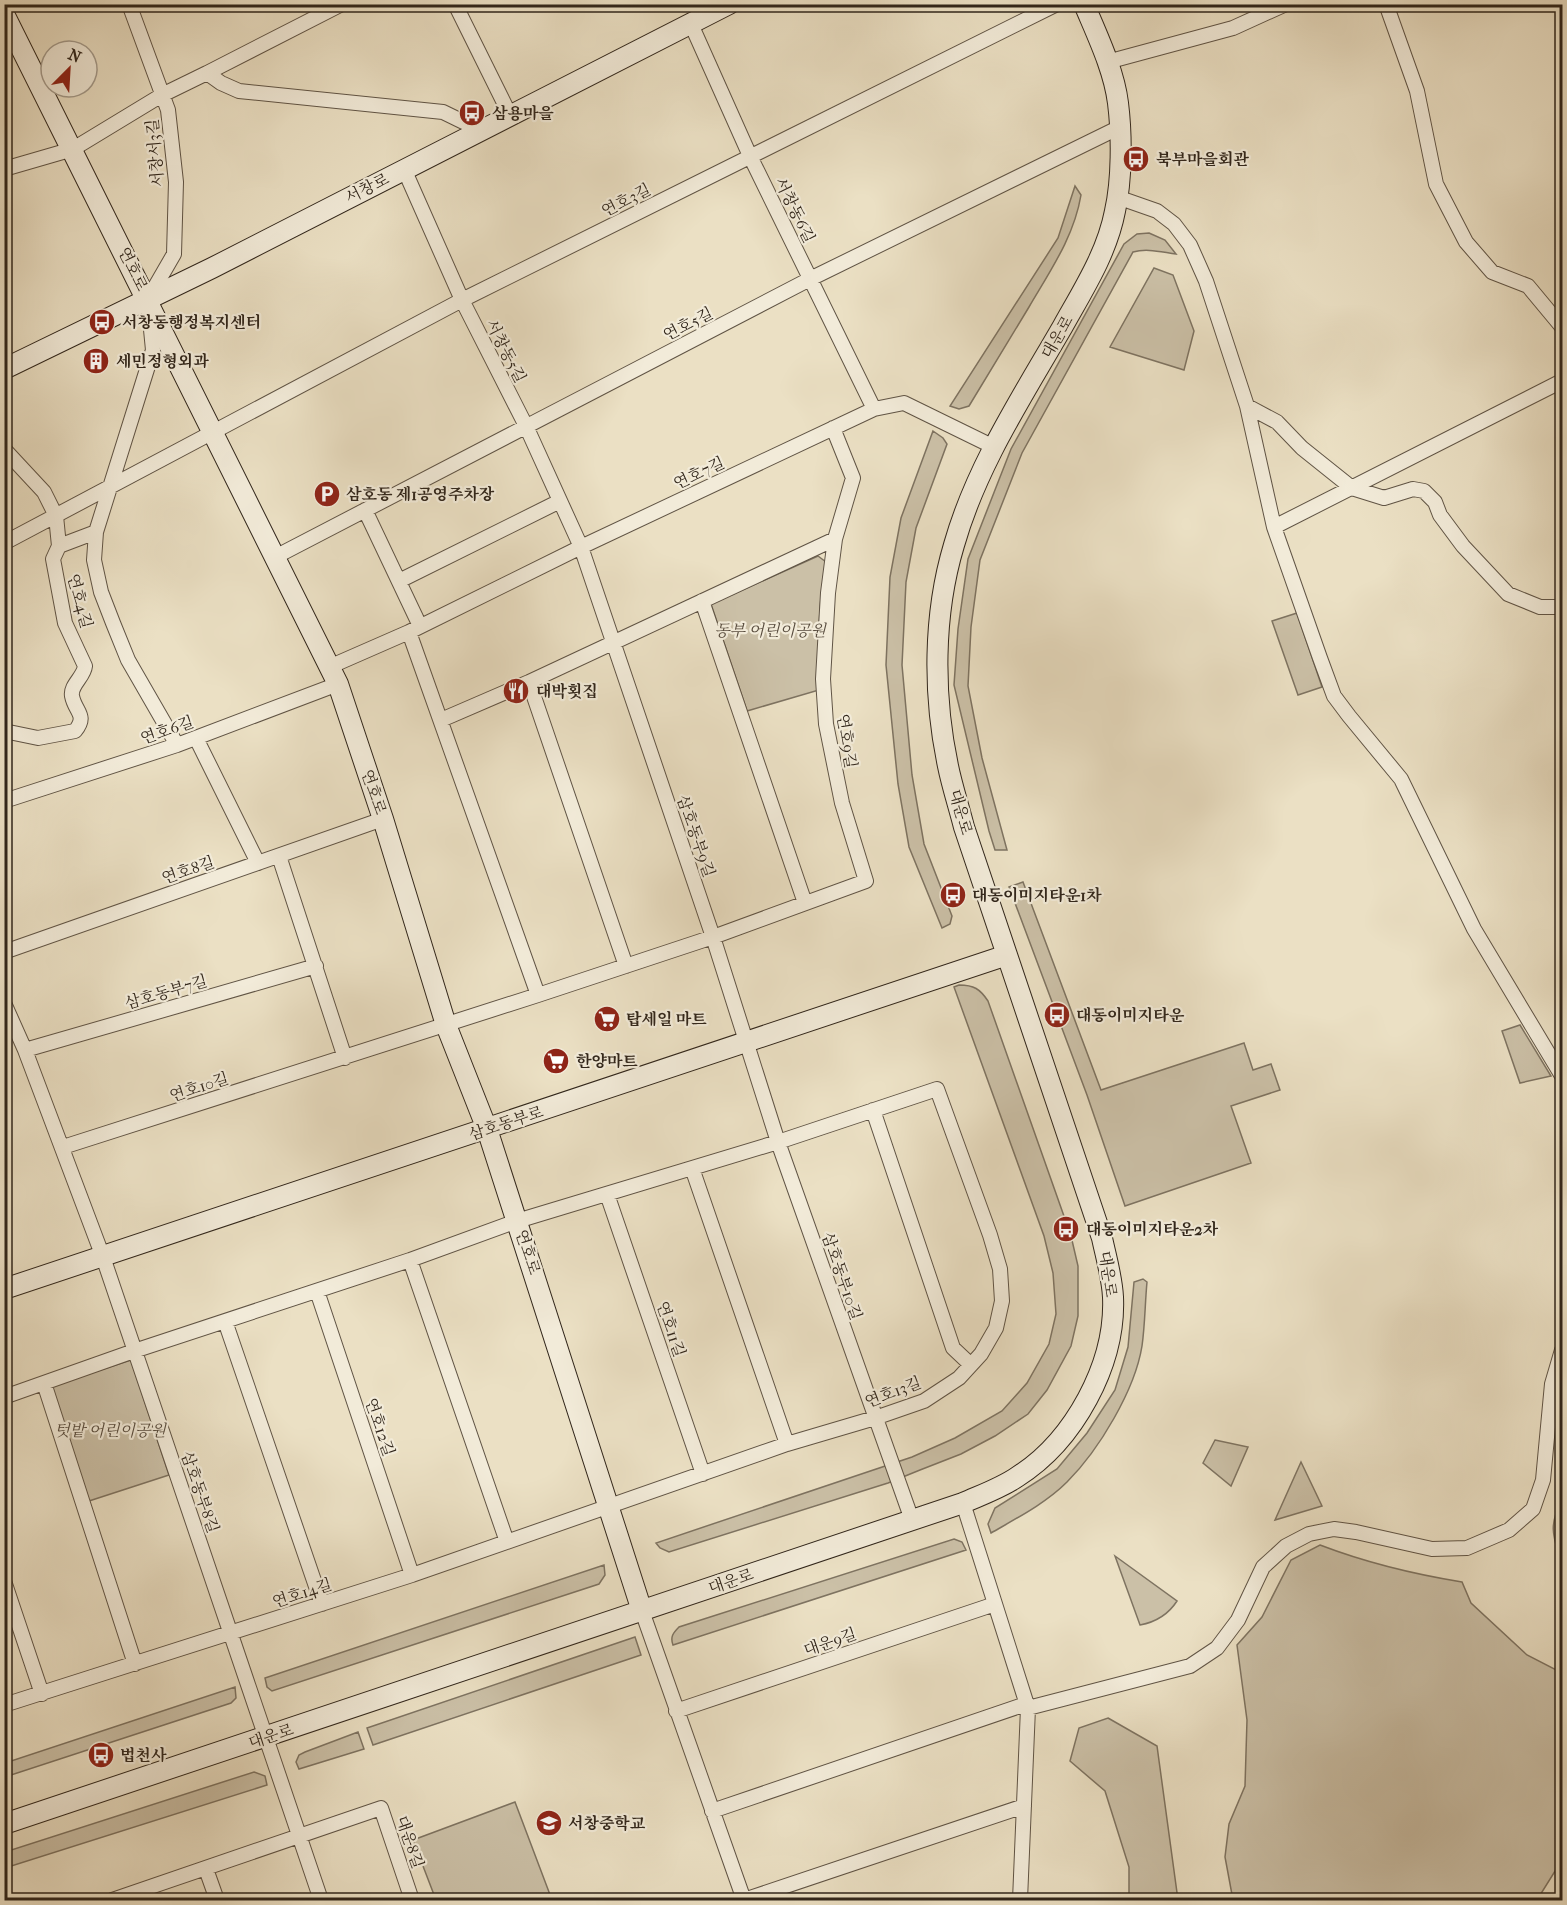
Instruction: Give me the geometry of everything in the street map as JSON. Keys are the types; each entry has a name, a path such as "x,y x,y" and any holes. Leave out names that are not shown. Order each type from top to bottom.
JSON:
{"street":[{"name":"서창서3길","path":"129,4 168,110 176,182 174,254 148,299"},
{"path":"4,169 73,149 162,95 342,4"},
{"path":"455,4 510,115"},
{"name":"서창로","path":"4,369 148,299 729,4"},
{"name":"연호3길","path":"214,432 462,300 1057,4"},
{"name":"대운로","path":"4,1824 963,1503 1017,1478 1039,1461 1062,1438 1083,1407 1102,1365 1110,1336 1113,1298 1102,1238 964,827 948,766 941,723 938,676 944,580 966,507 994,447 1103,252 1116,211 1121,148 1118,100 1104,50 1084,4"},
{"path":"1107,63 1233,28 1286,4"},
{"path":"1386,4 1418,91 1436,184 1466,242 1492,272 1528,286 1563,327"},
{"name":"연호로","path":"4,14 148,299 333,675 383,819 446,1026 487,1129 642,1611"},
{"name":"서창동6길","path":"691,24 750,156 874,409"},
{"path":"207,72 221,83 239,91 443,112 480,130"},
{"name":"연호5길","path":"275,557 810,279 1120,127"},
{"name":"서창동5길","path":"404,169 462,300 526,426 581,547"},
{"path":"1117,197 1157,212 1174,224 1190,244 1206,281 1247,406 1274,527 1334,696 1401,779 1474,929 1563,1076"},
{"name":"연호4길","path":"148,299 153,350 96,532 94,560 101,592 128,660 177,745"},
{"path":"1274,527 1563,381"},
{"name":"연호7길","path":"333,675 415,629 581,547 874,409 904,403 994,447"},
{"path":"1247,406 1277,422 1302,448 1352,488 1384,498 1413,489 1424,491 1435,502 1440,515 1462,546 1508,594 1540,607 1563,607"},
{"name":"연호9길","path":"446,1026 713,937 866,881 842,803 826,724 823,679 825,628 835,539 853,478 833,428"},
{"path":"4,543 214,432"},
{"path":"4,449 44,492 56,516 59,546 96,532"},
{"path":"399,581 560,501"},
{"path":"365,510 399,581 441,720 538,995"},
{"path":"441,720 529,682 835,539"},
{"name":"연호4길","path":"4,731 38,738 75,731 80,724 81,716 72,696 73,689 85,670 85,666 65,623 52,559 59,546"},
{"name":"삼호동부9길","path":"581,547 747,1042"},
{"path":"702,602 805,903"},
{"name":"연호6길","path":"4,801 196,738 333,675"},
{"path":"529,682 626,966"},
{"path":"196,738 258,863"},
{"name":"연호8길","path":"4,952 383,819"},
{"path":"279,856 345,1058"},
{"name":"삼호동부로","path":"4,1289 1007,955"},
{"name":"삼호동부7길","path":"25,1050 316,966"},
{"path":"4,1003 25,1050 104,1257"},
{"name":"연호10길","path":"63,1147 446,1026"},
{"name":"삼호동부10길","path":"747,1042 778,1142 912,1520"},
{"name":"연호13길","path":"608,1508 787,1444 924,1401 959,1378 981,1354 996,1328 1002,1301 1000,1269 937,1089 873,1110"},
{"path":"4,1397 134,1351 410,1260 517,1221 778,1142 873,1110 953,1348 971,1365"},
{"path":"692,1168 787,1444"},
{"name":"연호11길","path":"607,1194 703,1474"},
{"name":"삼호동부8길","path":"104,1257 266,1737"},
{"path":"410,1260 507,1542"},
{"name":"연호12길","path":"317,1291 412,1575"},
{"path":"225,1321 322,1604"},
{"path":"712,1811 1027,1706 1190,1666 1217,1648 1238,1620 1263,1567 1286,1546 1309,1534 1334,1529 1432,1549 1467,1548 1509,1530 1533,1509 1544,1480 1552,1384 1563,1350"},
{"path":"44,1383 135,1664"},
{"path":"963,1503 1027,1706 1020,1900"},
{"name":"연호14길","path":"4,1706 412,1575 608,1508"},
{"path":"4,1581 42,1694"},
{"name":"대운9길","path":"676,1711 995,1604"},
{"path":"642,1611 744,1900 1024,1806"},
{"path":"266,1737 321,1900"},
{"name":"대운8길","path":"120,1899 381,1808 412,1900"},
{"path":"206,1869 217,1900"}],"green space":[{"path":"1075,186 1081,195 1078,210 1053,267 969,406 959,409 950,406 1058,238"},
{"path":"1149,233 1165,240 1176,254 1149,250 1133,252 1022,453 980,560 971,627 968,686 982,758 1007,850 995,850 954,685 958,629 968,559 1011,449 1124,244 1137,234"},
{"path":"1154,268 1173,275 1194,331 1184,370 1110,347"},
{"path":"933,431 947,444 916,528 906,582 902,665 912,775 924,844 952,916 950,924 942,928 909,847 898,784 886,665 890,577 901,518"},
{"name":"동부 어린이공원","path":"818,556 826,562 819,625 819,690 747,711 711,604"},
{"path":"1297,613 1322,687 1298,695 1272,621"},
{"path":"1023,882 1101,1090 1244,1043 1253,1070 1271,1064 1280,1090 1231,1106 1251,1163 1125,1206 1087,1095 1009,887"},
{"path":"959,985 976,988 988,1001 1071,1236 1078,1266 1078,1316 1071,1346 1047,1390 1028,1414 995,1436 961,1454 888,1483 669,1552 660,1548 656,1543 912,1457 955,1438 1002,1411 1027,1383 1049,1344 1056,1314 1053,1273 1044,1236 954,987"},
{"path":"1520,1025 1551,1076 1520,1083 1502,1031"},
{"path":"1143,1279 1147,1282 1144,1330 1138,1363 1124,1400 1103,1437 1079,1469 1059,1490 991,1533 988,1524 995,1508 1057,1469 1087,1433 1115,1390 1128,1347 1134,1282"},
{"name":"텃밭 어린이공원","path":"131,1360 169,1475 89,1501 51,1386"},
{"path":"1215,1440 1248,1447 1231,1486 1203,1463"},
{"path":"1301,1462 1322,1506 1275,1520"},
{"path":"1562,1498 1562,1566 1553,1525"},
{"path":"954,1539 962,1542 966,1550 673,1645 673,1635 679,1627"},
{"path":"1320,1545 1390,1567 1462,1582 1471,1603 1527,1655 1562,1671 1562,1860 1537,1900 1233,1900 1225,1857 1229,1824 1245,1786 1247,1720 1237,1645 1262,1617 1291,1560"},
{"path":"1115,1556 1177,1601 1166,1614 1140,1625"},
{"path":"604,1565 605,1575 599,1584 272,1691 267,1687 265,1678"},
{"path":"635,1637 641,1655 373,1745 367,1728"},
{"path":"235,1687 236,1698 231,1703 5,1777 5,1763"},
{"path":"1108,1718 1157,1746 1178,1900 1129,1900 1129,1867 1105,1791 1070,1761 1079,1728"},
{"path":"358,1732 364,1749 299,1769 296,1762 299,1755"},
{"path":"254,1772 265,1776 267,1785 5,1868 5,1852"},
{"path":"515,1802 552,1900 436,1900 413,1840"}],"place":[{"name":"삼용마을","path":"472,113"},
{"name":"북부마을회관","path":"1136,159"},
{"name":"서창동행정복지센터","path":"102,322"},
{"name":"세민정형외과","path":"96,361"},
{"name":"삼호동 제1공영주차장","path":"327,494"},
{"name":"대박횟집","path":"516,691"},
{"name":"대동이미지타운1차","path":"953,895"},
{"name":"대동이미지타운","path":"1057,1015"},
{"name":"탑세일 마트","path":"607,1019"},
{"name":"한양마트","path":"556,1061"},
{"name":"대동이미지타운2차","path":"1066,1229"},
{"name":"법천사","path":"101,1755"},
{"name":"서창중학교","path":"549,1823"}]}
